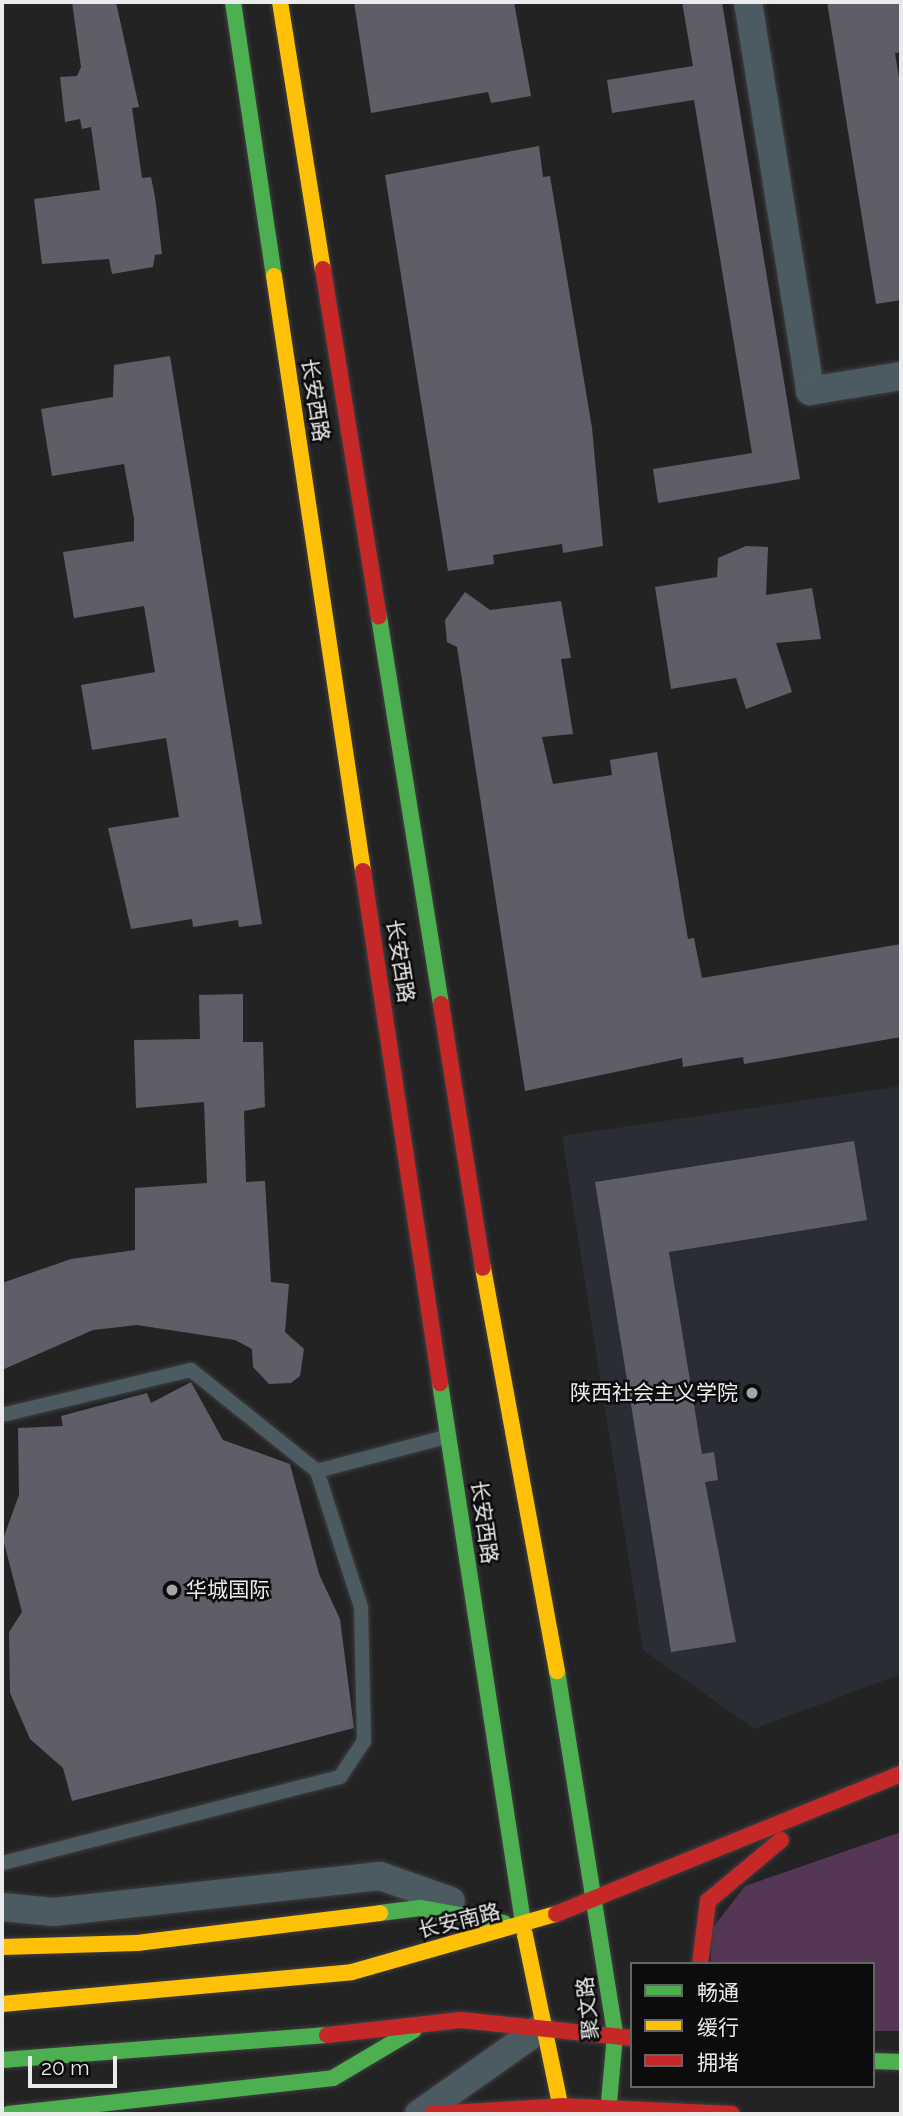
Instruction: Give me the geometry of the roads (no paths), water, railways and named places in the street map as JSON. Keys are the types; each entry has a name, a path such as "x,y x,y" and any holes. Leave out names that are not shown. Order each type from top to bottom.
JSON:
{"main road":[{"name":"长安西路","path":"233,2 523,1927"},
{"name":"长安西路","path":"280,2 509,1429 596,1897"},
{"name":"长安南路","path":"2,2004 352,1972 523,1927 901,1774"},
{"path":"701,1962 702,1915 716,1889 830,1804"},
{"name":"聚文路","path":"596,1897 615,2035 607,2110"},
{"path":"2,1947 137,1943 420,1908 523,1927 541,2028 561,2110"},
{"path":"2,2060 198,2050 424,2024 475,2021 630,2038"},
{"path":"8,2114 333,2078 424,2024"},
{"path":"875,2061 901,2062"},
{"path":"432,2114 561,2110 732,2114"}],"street":[{"path":"748,2 810,391 901,376"},
{"path":"2,1907 54,1912 380,1876 523,1927"},
{"path":"419,2114 541,2028"}],"lane":[{"path":"2,1415 191,1370 317,1471 361,1607 364,1741 340,1777 2,1863"},
{"path":"317,1471 451,1436"}],"place":[{"name":"陕西社会主义学院","path":"752,1393"},
{"name":"华城国际","path":"172,1590"}]}
